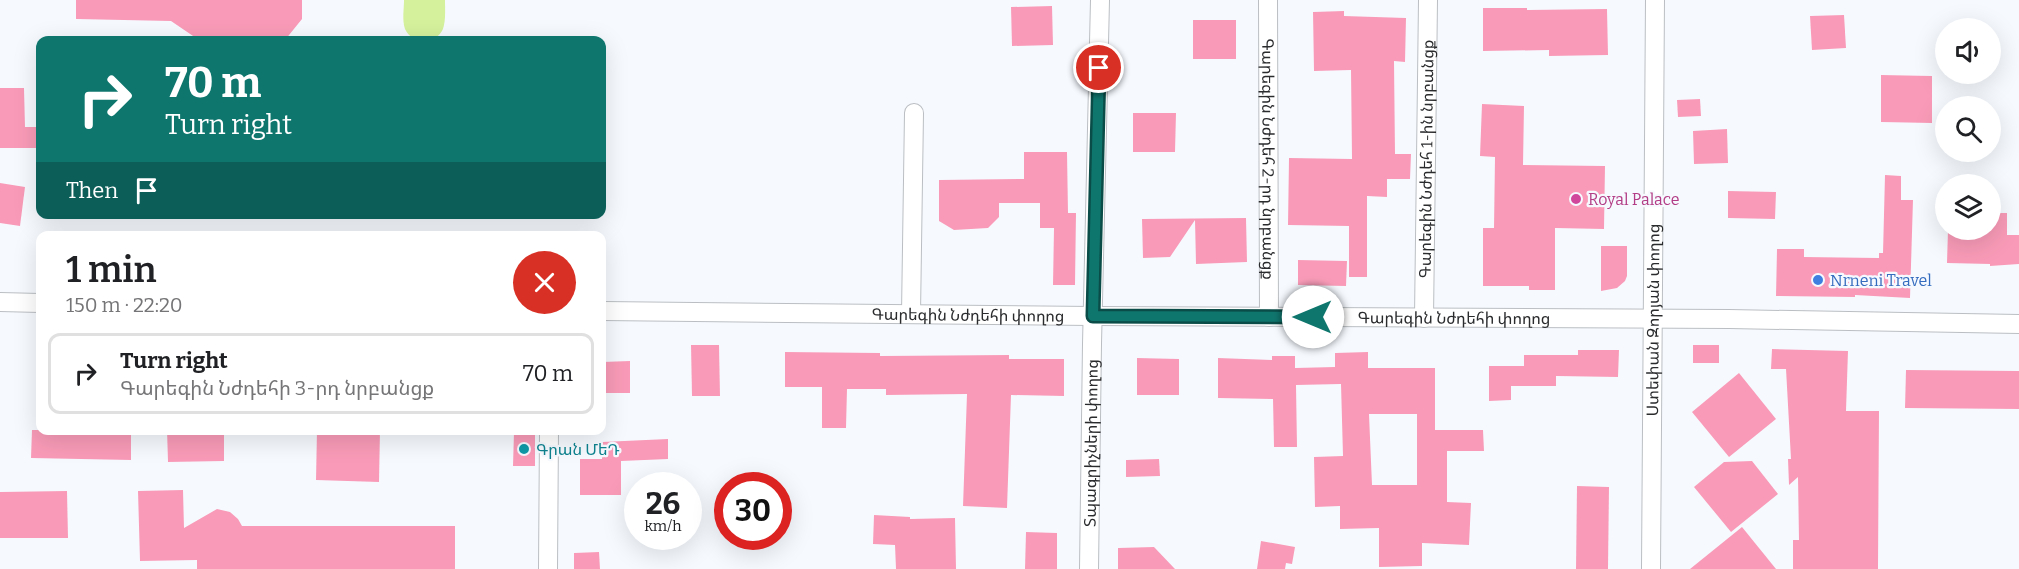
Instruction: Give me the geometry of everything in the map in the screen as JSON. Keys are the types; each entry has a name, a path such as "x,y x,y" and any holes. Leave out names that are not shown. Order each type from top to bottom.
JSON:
{"street":[{"name":"Տպագրիչների փողոց","path":"1089,569 1100,0"},
{"name":"Գարեգին Նժդեհ 2-րդ նրբանցք","path":"1268,0 1269,317"},
{"name":"Գարեգին Նժդեհ 1-ին նրբանցք","path":"1424,318 1428,0"},
{"name":"Ստեփան Զորյան փողոց","path":"1651,569 1655,0"},
{"path":"911,314 914,113"},
{"path":"0,302 36,303"},
{"name":"Գարեգին Նժդեհի փողոց","path":"606,311 1654,318 2019,324"},
{"path":"548,569 549,435"}],"green space":[{"path":"404,0 445,0 445,22 438,36 410,36 405,29"}],"building":[{"path":"76,0 302,0 302,19 288,36 193,36 171,21 76,19"},
{"path":"1052,6 1053,45 1012,46 1011,7"},
{"path":"1483,8 1607,9 1608,55 1549,56 1549,50 1483,51"},
{"path":"1344,11 1344,16 1406,18 1405,62 1394,61 1395,154 1411,154 1410,179 1387,179 1387,197 1367,196 1367,277 1349,277 1349,226 1288,225 1289,158 1352,159 1351,70 1314,71 1313,12"},
{"path":"1844,15 1846,48 1812,50 1810,16"},
{"path":"1193,20 1236,20 1236,59 1193,59"},
{"path":"1881,75 1932,76 1932,123 1881,122"},
{"path":"0,88 24,88 25,127 36,127 36,148 0,148"},
{"path":"1700,99 1701,116 1678,117 1677,100"},
{"path":"1482,104 1524,106 1523,165 1605,166 1604,229 1555,228 1555,290 1529,290 1529,286 1483,286 1483,228 1494,228 1495,157 1480,156"},
{"path":"1133,113 1176,113 1175,152 1133,152"},
{"path":"1727,129 1728,163 1694,164 1693,131"},
{"path":"1024,152 1067,152 1068,213 1076,213 1075,285 1053,285 1054,228 1040,228 1040,203 999,203 999,217 988,228 954,230 939,221 939,180 1024,179"},
{"path":"1885,175 1901,176 1901,200 1913,200 1910,298 1855,295 1855,297 1776,296 1777,249 1804,249 1804,257 1879,258 1879,253 1883,253"},
{"path":"0,183 25,187 20,226 0,223"},
{"path":"1728,191 1776,192 1775,219 1728,218"},
{"path":"2001,213 2007,213 2007,235 2019,235 2019,264 1990,266 1990,264 1947,263 1948,240 2001,240"},
{"path":"1246,218 1247,262 1196,264 1195,220 1170,257 1143,258 1142,219"},
{"path":"1601,246 1627,246 1625,281 1617,288 1601,291"},
{"path":"1298,260 1347,261 1346,286 1298,285"},
{"path":"691,345 719,345 720,396 692,396"},
{"path":"1693,345 1719,345 1719,363 1693,363"},
{"path":"1772,349 1848,351 1846,411 1879,411 1878,569 1793,569 1793,540 1799,540 1798,477 1789,485 1788,459 1791,459 1786,369 1771,369"},
{"path":"1578,350 1619,350 1618,377 1556,376 1556,386 1511,386 1511,400 1489,401 1489,366 1524,366 1524,355 1578,355"},
{"path":"785,352 880,353 880,356 1009,355 1009,359 1064,359 1064,396 1011,395 1007,508 963,506 967,394 886,395 886,389 847,389 846,428 822,428 822,387 785,387"},
{"path":"1368,352 1368,368 1435,368 1435,430 1483,430 1484,451 1447,451 1447,502 1471,503 1469,545 1422,543 1422,566 1379,567 1379,528 1340,529 1340,506 1315,507 1314,457 1343,456 1341,384 1296,385 1297,447 1274,447 1273,399 1218,398 1218,358 1272,360 1272,356 1295,356 1295,368 1335,367 1335,353","holes":["1369,414 1417,414 1417,485 1372,485"]},
{"path":"1137,358 1179,359 1179,395 1137,395"},
{"path":"630,361 630,393 606,393 606,362"},
{"path":"1906,370 2019,371 2019,409 1905,408"},
{"path":"1739,373 1776,419 1729,457 1692,412"},
{"path":"32,430 36,430 36,435 131,435 131,460 31,458"},
{"path":"167,435 224,435 224,461 168,462"},
{"path":"317,435 380,435 379,482 316,480"},
{"name":"Գրան ՄեԴ","path":"514,435 535,435 535,466 513,466"},
{"path":"668,439 668,459 621,461 621,495 580,495 580,459 602,459 602,442"},
{"path":"1159,459 1160,476 1126,477 1126,460"},
{"path":"1752,461 1778,494 1731,532 1694,487 1724,462"},
{"path":"1577,486 1609,487 1608,569 1576,569"},
{"path":"183,490 184,528 217,509 230,512 242,526 455,526 455,569 197,569 197,560 140,561 138,491"},
{"path":"67,491 68,538 0,538 0,492"},
{"path":"874,515 910,517 910,519 955,518 956,569 896,569 895,545 873,544"},
{"path":"1742,527 1776,569 1690,569"},
{"path":"1026,532 1057,533 1057,569 1025,569"},
{"path":"1261,541 1295,547 1292,564 1286,563 1285,569 1257,569"},
{"path":"1154,547 1175,569 1118,569 1118,548"},
{"path":"599,552 600,569 574,569 574,553"}],"place":[{"name":"Royal Palace","path":"1576,199"},
{"name":"Nrneni Travel","path":"1818,280"},
{"name":"Գրան ՄեԴ","path":"524,449"}],"route":[{"path":"1099,68 1093,316 1313,317"}]}
